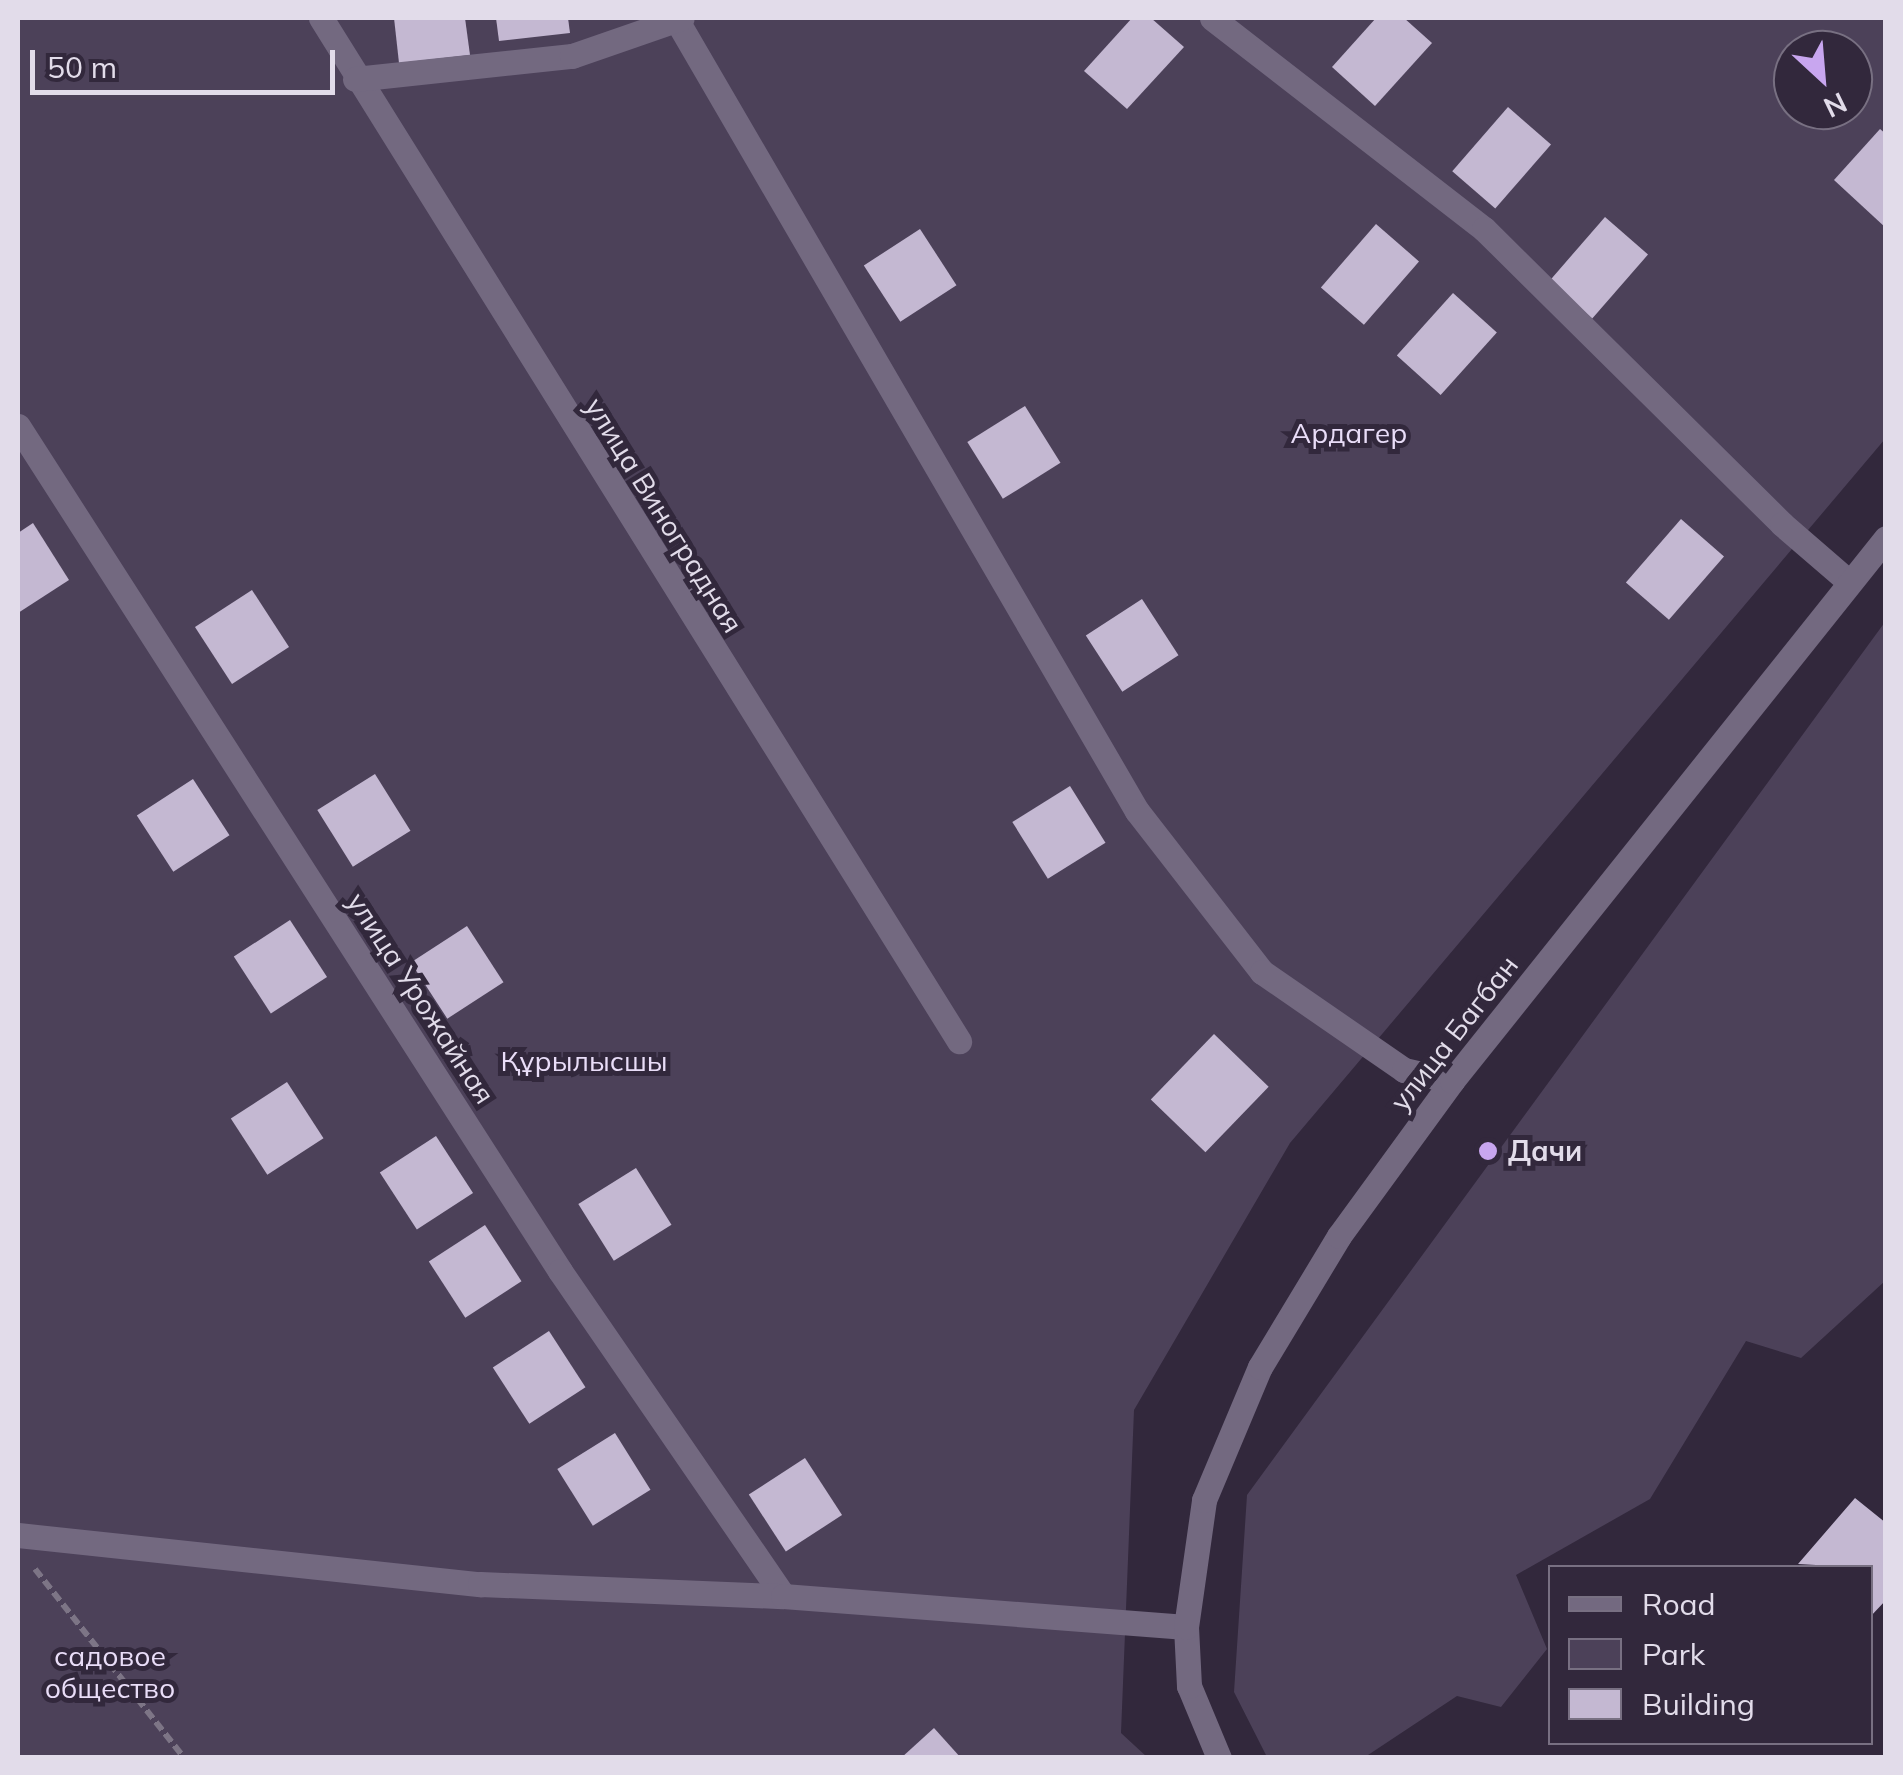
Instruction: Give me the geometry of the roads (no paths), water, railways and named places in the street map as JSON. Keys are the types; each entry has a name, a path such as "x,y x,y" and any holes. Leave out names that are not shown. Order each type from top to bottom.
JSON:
{"street":[{"name":"улица Виноградная","path":"322,18 356,80 959,1041"},
{"path":"356,80 572,56 679,18 1137,811 1262,972 1404,1070 1452,1081"},
{"path":"1212,18 1484,229 1782,524 1848,581"},
{"name":"улица Урожайная","path":"18,426 560,1271 783,1596"},
{"name":"улица Багбан","path":"1219,1758 1189,1686 1186,1627 1204,1500 1260,1366 1339,1236 1452,1081 1886,538"},
{"path":"18,1535 480,1584 783,1596 1186,1627"}],"place":[{"name":"Дачи","path":"1488,1151"}],"park label":[{"name":"Ардагер","path":"1349,433"},
{"name":"Құрылысшы","path":"584,1061"},
{"name":"садовое общество","path":"110,1672"}]}
